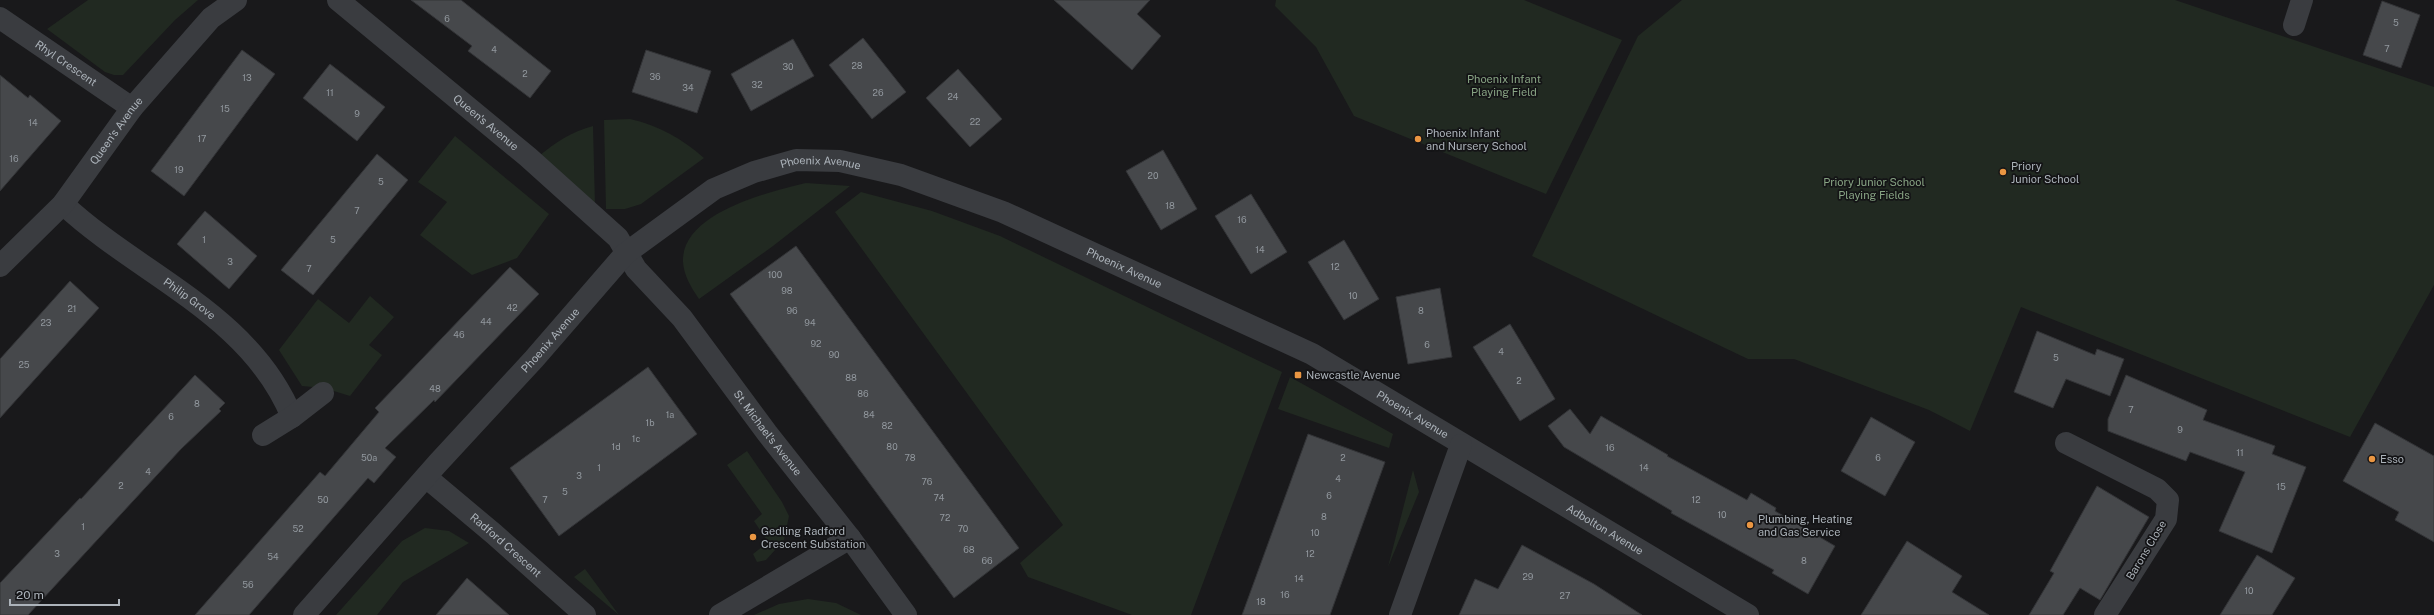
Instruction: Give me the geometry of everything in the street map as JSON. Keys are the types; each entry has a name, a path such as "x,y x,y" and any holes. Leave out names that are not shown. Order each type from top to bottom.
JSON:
{"street":[{"name":"Queen's Avenue","path":"0,266 63,204 132,108 211,18 236,0"},
{"name":"Queen's Avenue","path":"338,0 528,157 618,238 625,254"},
{"path":"2294,25 2302,0"},
{"name":"Rhyl Crescent","path":"0,18 132,108"},
{"name":"Phoenix Avenue","path":"304,615 426,477 534,359 625,254 690,205 724,184 754,172 796,160 840,161 901,175 1003,212 1053,233 1312,354 1461,445"},
{"name":"Philip Grove","path":"63,204 217,318 259,362 283,394 292,417"},
{"name":"St. Michael's Avenue","path":"625,254 636,269 682,318 767,433 850,538 906,615"},
{"path":"263,435 292,417 323,393"},
{"name":"Barons Close","path":"2066,443 2157,488 2168,500 2166,520 2105,615"},
{"path":"1400,615 1461,445"},
{"name":"Adbolton Avenue","path":"1461,445 1748,615"},
{"name":"Radford Crescent","path":"426,477 500,539 585,615"},
{"path":"720,615 850,538"}],"green space":[{"path":"88,0 198,0 175,20 123,75 114,75 105,72 47,29"},
{"name":"Phoenix Infant Playing Field","path":"1276,0 1524,0 1622,40 1546,194 1354,116 1316,47 1275,6"},
{"name":"Priory Junior School Playing Fields","path":"1682,0 2175,0 2434,87 2434,285 2350,437 2021,307 1970,431 1929,410 1794,359 1748,359 1532,256 1638,36"},
{"path":"630,119 661,129 687,144 704,158 641,204 625,209 606,209 604,120"},
{"path":"593,126 595,206 539,156 564,138"},
{"path":"455,136 549,214 517,258 472,275 420,235 447,202 418,182"},
{"path":"806,183 850,186 773,246 699,299 686,277 683,262 686,245 696,230 711,218 750,199"},
{"path":"861,192 932,211 1000,236 1282,372 1191,615 1132,615 1028,577 1020,563 1063,525 835,212"},
{"path":"370,296 394,317 369,345 382,355 350,396 324,388 302,386 279,350 318,299 349,323"},
{"path":"1290,377 1393,434 1389,448 1278,409"},
{"path":"747,451 782,502 789,516 784,540 766,560 757,562 753,554 768,542 754,521 762,514 727,465"},
{"path":"1413,470 1419,492 1388,567"},
{"path":"425,528 449,531 469,543 403,582 377,615 336,615 402,541"},
{"path":"585,569 619,615 574,577"},
{"path":"808,599 836,603 861,615 754,615 779,604"}],"building":[{"path":"411,0 461,0 551,71 530,98 468,51 472,46"},
{"path":"1054,0 1150,0 1137,14 1161,36 1132,70"},
{"path":"2382,1 2420,15 2401,68 2363,55"},
{"path":"863,38 906,92 872,119 829,65"},
{"path":"793,39 814,76 751,111 731,74"},
{"path":"242,50 275,74 184,196 151,171"},
{"path":"646,50 711,71 697,113 632,92"},
{"path":"330,64 385,107 357,141 303,98"},
{"path":"958,69 1002,119 970,147 926,98"},
{"path":"0,75 28,98 30,95 61,121 0,191"},
{"path":"1163,150 1197,209 1161,230 1126,171"},
{"path":"377,154 408,180 313,295 281,270"},
{"path":"1251,194 1287,252 1251,274 1215,216"},
{"path":"205,211 257,256 229,289 177,244"},
{"path":"1344,240 1379,299 1344,320 1308,262"},
{"path":"796,246 1019,548 954,598 730,294"},
{"path":"510,267 539,294 435,402 434,400 385,448 396,457 374,483 368,478 249,615 195,615 320,472 325,476 379,412 375,408"},
{"path":"70,281 99,308 0,418 0,359"},
{"path":"1440,288 1452,357 1408,364 1396,297"},
{"path":"1510,324 1555,399 1520,421 1473,347"},
{"path":"2037,331 2095,355 2097,349 2124,359 2110,396 2066,379 2053,408 2014,392"},
{"path":"648,367 697,434 559,536 510,468"},
{"path":"195,375 225,403 219,409 221,411 181,449 28,615 0,615 0,583 80,498 81,499"},
{"path":"2126,375 2207,410 2203,420 2275,446 2272,454 2306,467 2272,553 2219,531 2245,472 2190,452 2186,461 2108,431 2108,419"},
{"path":"1570,409 1590,434 1601,416 1668,455 1667,456 1747,500 1751,493 1776,508 1775,511 1835,546 1808,594 1772,573 1774,570 1671,513 1672,511 1564,447 1548,426"},
{"path":"1871,417 1915,442 1885,496 1841,471"},
{"path":"2375,423 2434,456 2434,542 2395,520 2399,512 2343,481"},
{"path":"1308,434 1385,462 1330,615 1242,615"},
{"path":"2097,486 2149,517 2100,600 2080,588 2063,615 2029,615 2054,573 2050,571"},
{"path":"1907,541 1962,576 1952,592 1989,615 1861,615"},
{"path":"1522,545 1594,584 1642,615 1459,615 1475,579 1498,589"},
{"path":"2257,555 2295,578 2272,615 2220,615"},
{"path":"467,578 509,615 436,615"}],"place":[{"name":"Phoenix Infant and Nursery School","path":"1418,139"},
{"name":"Priory Junior School","path":"2003,172"},
{"name":"Newcastle Avenue","path":"1298,375"},
{"name":"Esso","path":"2372,459"},
{"name":"Plumbing, Heating and Gas Service","path":"1750,525"},
{"name":"Gedling Radford Crescent Substation","path":"753,537"}]}
